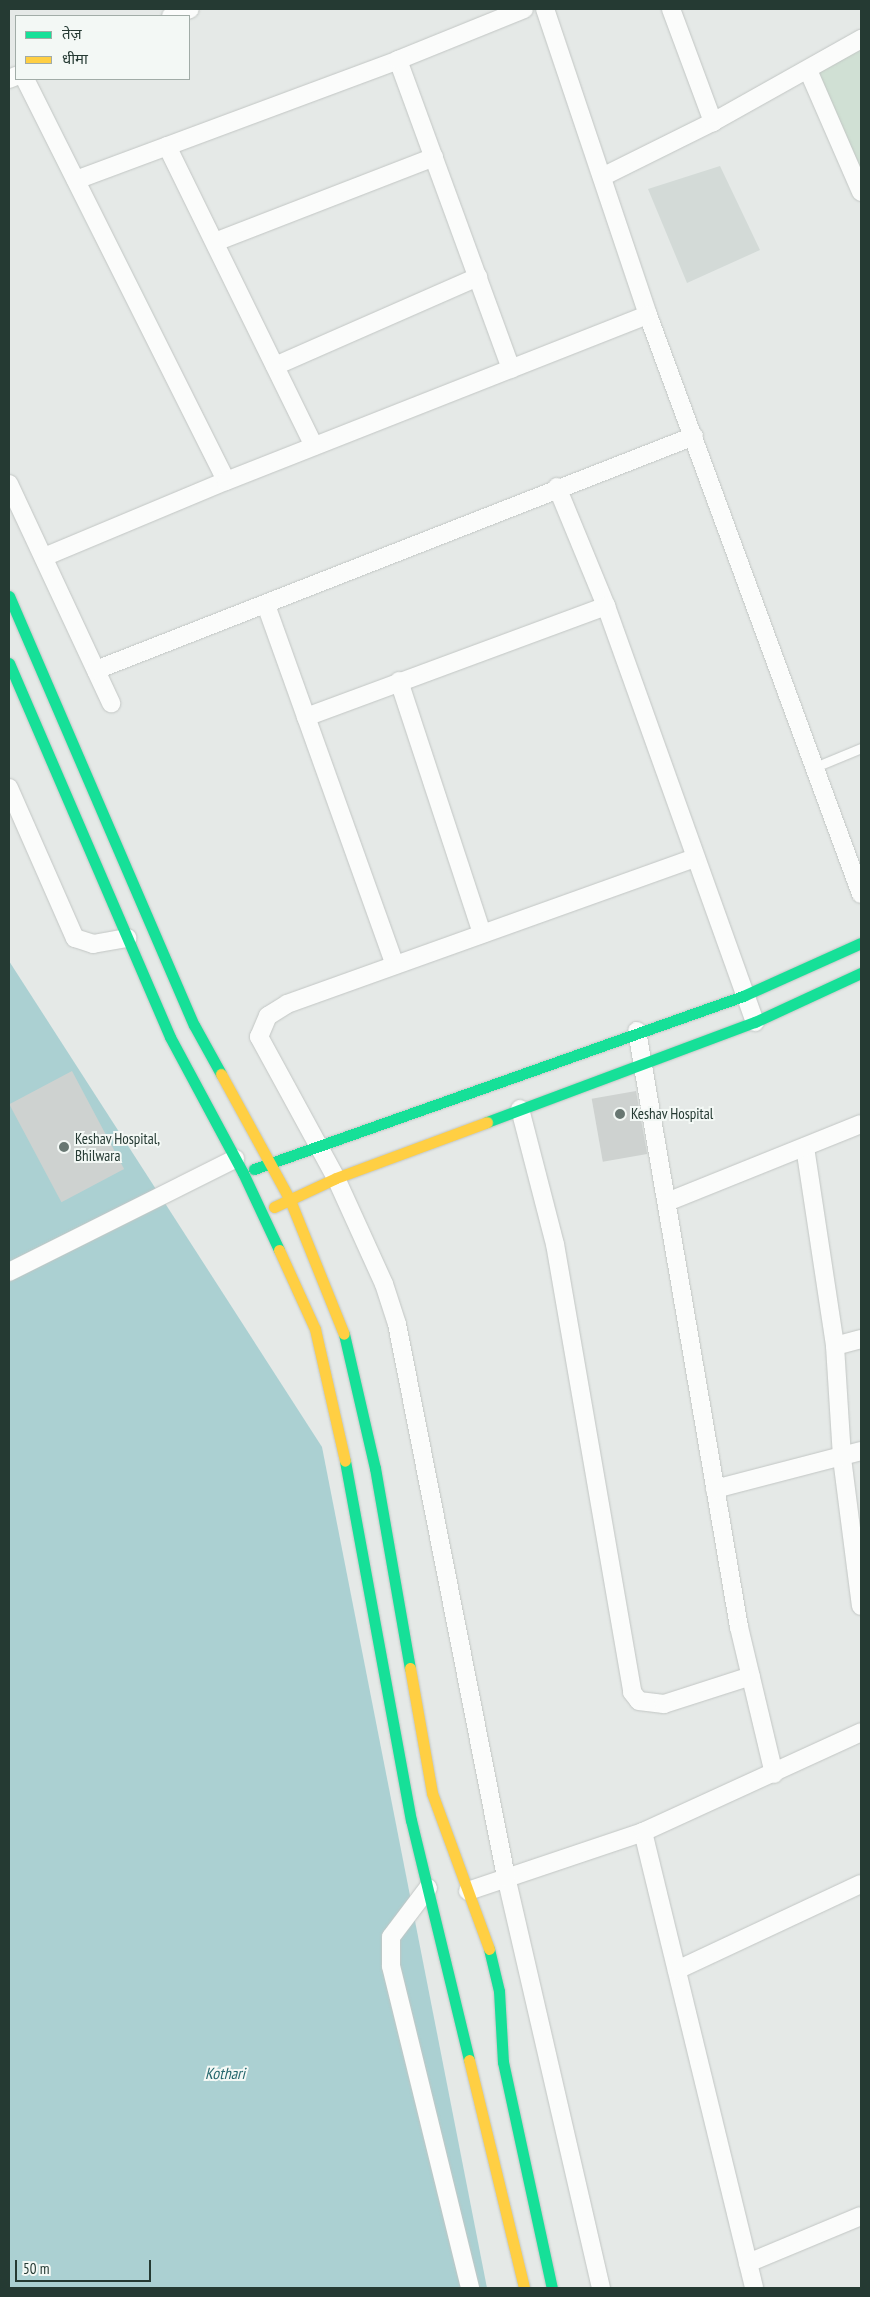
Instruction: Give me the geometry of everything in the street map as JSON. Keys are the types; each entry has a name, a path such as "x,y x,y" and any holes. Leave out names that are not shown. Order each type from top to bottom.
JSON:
{"main road":[{"path":"9,596 194,1025 290,1200 344,1330 374,1468 432,1793 492,1958 499,1991 502,2062 552,2288"},
{"path":"9,663 170,1037 239,1166 316,1329 332,1393 407,1801 524,2288"},
{"path":"239,1166 269,1162 507,1082 637,1031 744,996 804,966 861,943"},
{"path":"261,1212 336,1178 643,1061 755,1022 861,973"}],"street":[{"path":"174,15 190,9"},
{"path":"76,180 398,60 524,9"},
{"path":"545,9 604,176 648,315 861,894"},
{"path":"671,9 713,122"},
{"path":"604,176 713,122 861,39"},
{"path":"398,60 511,369"},
{"path":"808,70 861,192"},
{"path":"26,80 226,481"},
{"path":"167,146 314,446"},
{"path":"214,242 434,156"},
{"path":"275,366 478,277"},
{"path":"44,557 226,481 648,315"},
{"path":"96,670 266,605 558,487 694,436"},
{"path":"9,484 112,703"},
{"path":"558,487 606,606 744,996 755,1022"},
{"path":"266,605 395,964"},
{"path":"306,717 606,606"},
{"path":"399,681 482,934"},
{"path":"9,788 74,938 93,944 127,938"},
{"path":"601,2288 506,1877 405,1353 384,1284 336,1178 262,1046 259,1037 263,1022 287,1004 695,858"},
{"path":"637,1031 714,1489 751,1676 774,1774"},
{"path":"520,1109 555,1244 632,1692 639,1701 664,1704 751,1676"},
{"path":"667,1202 861,1124"},
{"path":"805,1147 835,1346 842,1458 861,1606"},
{"path":"9,1272 239,1166"},
{"path":"835,1346 861,1339"},
{"path":"714,1489 842,1458 861,1451"},
{"path":"468,1891 643,1832 774,1774 861,1732"},
{"path":"643,1832 754,2288"},
{"path":"677,1970 861,1884"},
{"path":"428,1888 391,1937 391,1966 470,2288"},
{"path":"748,2263 861,2216"}],"lane":[{"path":"815,767 861,748"}],"shaded area":[{"path":"720,166 760,250 687,283 648,189"}],"green space":[{"path":"861,40 861,192 808,70"}],"water":[{"name":"Kothari","path":"9,961 322,1447 487,2288 9,2288"}],"building":[{"path":"72,1071 124,1169 61,1202 9,1104"},
{"path":"636,1091 647,1154 603,1162 592,1099"}],"traffic: fast":[{"path":"9,596 194,1025 221,1074"},
{"path":"9,663 170,1037 243,1173 279,1250"},
{"path":"254,1169 743,996 861,943"},
{"path":"487,1122 755,1022 861,973"},
{"path":"344,1334 375,1468 410,1668"},
{"path":"345,1461 411,1820 469,2060"},
{"path":"489,1949 499,1991 503,2062 552,2288"}],"traffic: slow":[{"path":"221,1074 290,1200 344,1334"},
{"path":"274,1207 336,1178 487,1122"},
{"path":"279,1250 315,1329 345,1461"},
{"path":"410,1668 432,1793 489,1949"},
{"path":"469,2060 524,2288"}],"place":[{"name":"Keshav Hospital","path":"620,1114"},
{"name":"Keshav Hospital, Bhilwara","path":"64,1147"}]}
